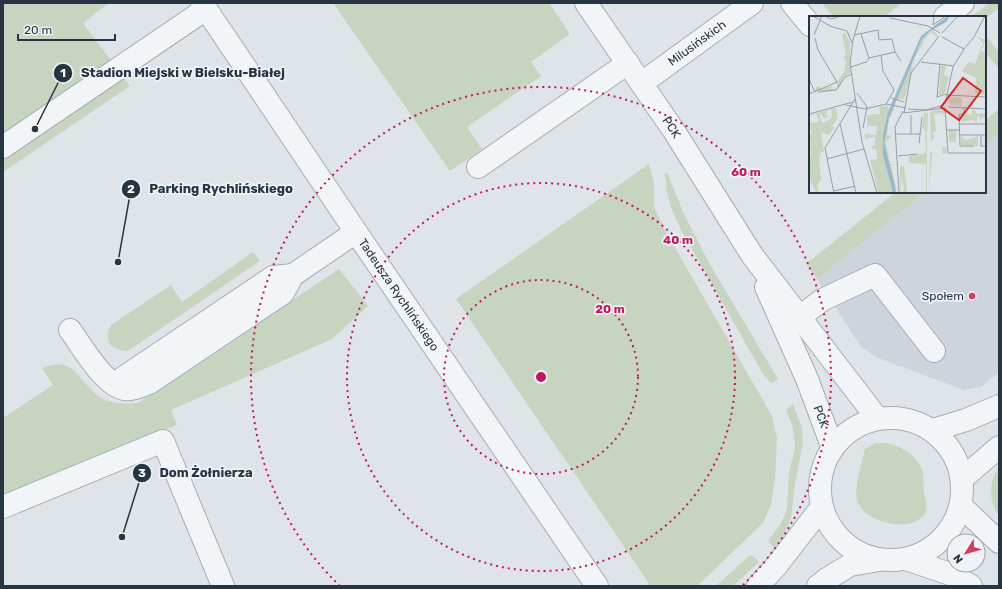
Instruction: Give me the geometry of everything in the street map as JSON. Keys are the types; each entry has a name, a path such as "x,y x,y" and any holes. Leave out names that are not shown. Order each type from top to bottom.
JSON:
{"street":[{"name":"PCK","path":"586,3 674,130 752,254 877,418"},
{"name":"Milusińskich","path":"642,83 752,3"},
{"path":"792,3 809,24"},
{"path":"946,16 962,3"},
{"path":"3,147 204,6"},
{"name":"Tadeusza Rychlińskiego","path":"204,6 597,586"},
{"path":"478,167 628,63"},
{"path":"70,330 105,378 114,384 273,277 293,275 356,232"},
{"name":"PCK","path":"752,254 806,379 832,446"},
{"path":"800,317 822,300 875,275 934,352"},
{"path":"933,430 966,420 999,406"},
{"path":"818,586 850,565 880,560 906,559 930,549 950,530 961,506 963,478 953,451 933,430 906,418 877,418 852,428 832,446 820,476 821,508 837,536 857,552 880,560"},
{"path":"3,507 163,441 223,586"},
{"path":"963,478 999,447"},
{"path":"961,506 999,542"},
{"path":"758,586 777,565 821,508"},
{"path":"906,559 953,575 971,586"}],"shaded area":[{"path":"999,134 999,372 981,387 964,390 878,358 861,347 817,279 925,193 986,193 986,144"}],"green space":[{"path":"3,3 109,3 83,23 130,86 3,172"},
{"path":"333,3 549,3 570,34 531,62 541,76 467,127 482,149 450,171"},
{"path":"822,3 902,3 885,16 832,16"},
{"path":"989,3 999,3 999,8 986,18 986,16 972,16"},
{"path":"986,35 999,52 999,69 986,53"},
{"path":"999,109 999,134 986,144 986,119"},
{"path":"649,164 654,183 654,207 666,232 772,416 777,438 775,479 771,505 763,523 697,586 648,586 648,582 456,299"},
{"path":"667,172 683,212 708,261 778,379 773,383 770,382 763,374 681,230 671,207 667,193 665,173"},
{"path":"895,193 925,193 817,279 806,264"},
{"path":"253,252 260,261 128,351 117,349 110,344 108,336 111,325 171,285 182,302"},
{"path":"339,269 368,306 332,339 171,410 177,425 3,496 3,418 53,385 42,368 51,365 65,365 71,368 101,398 119,403 138,403"},
{"path":"793,404 802,428 803,443 795,484 791,518 784,535 774,548 768,541 780,525 787,509 789,472 795,448 793,428 786,410"},
{"path":"875,443 889,444 903,449 912,455 919,463 923,475 926,511 922,517 915,522 896,524 876,519 867,514 857,500 856,495 859,474 865,449"},
{"path":"999,467 999,516 993,504 991,492 993,479"},
{"path":"749,556 753,556 759,562 733,586 716,586"}],"place":[{"name":"Stadion Miejski w Bielsku-Białej","path":"35,129"},
{"name":"Parking Rychlińskiego","path":"118,262"},
{"name":"Społem","path":"972,296"},
{"name":"Dom Żołnierza","path":"122,537"}]}
